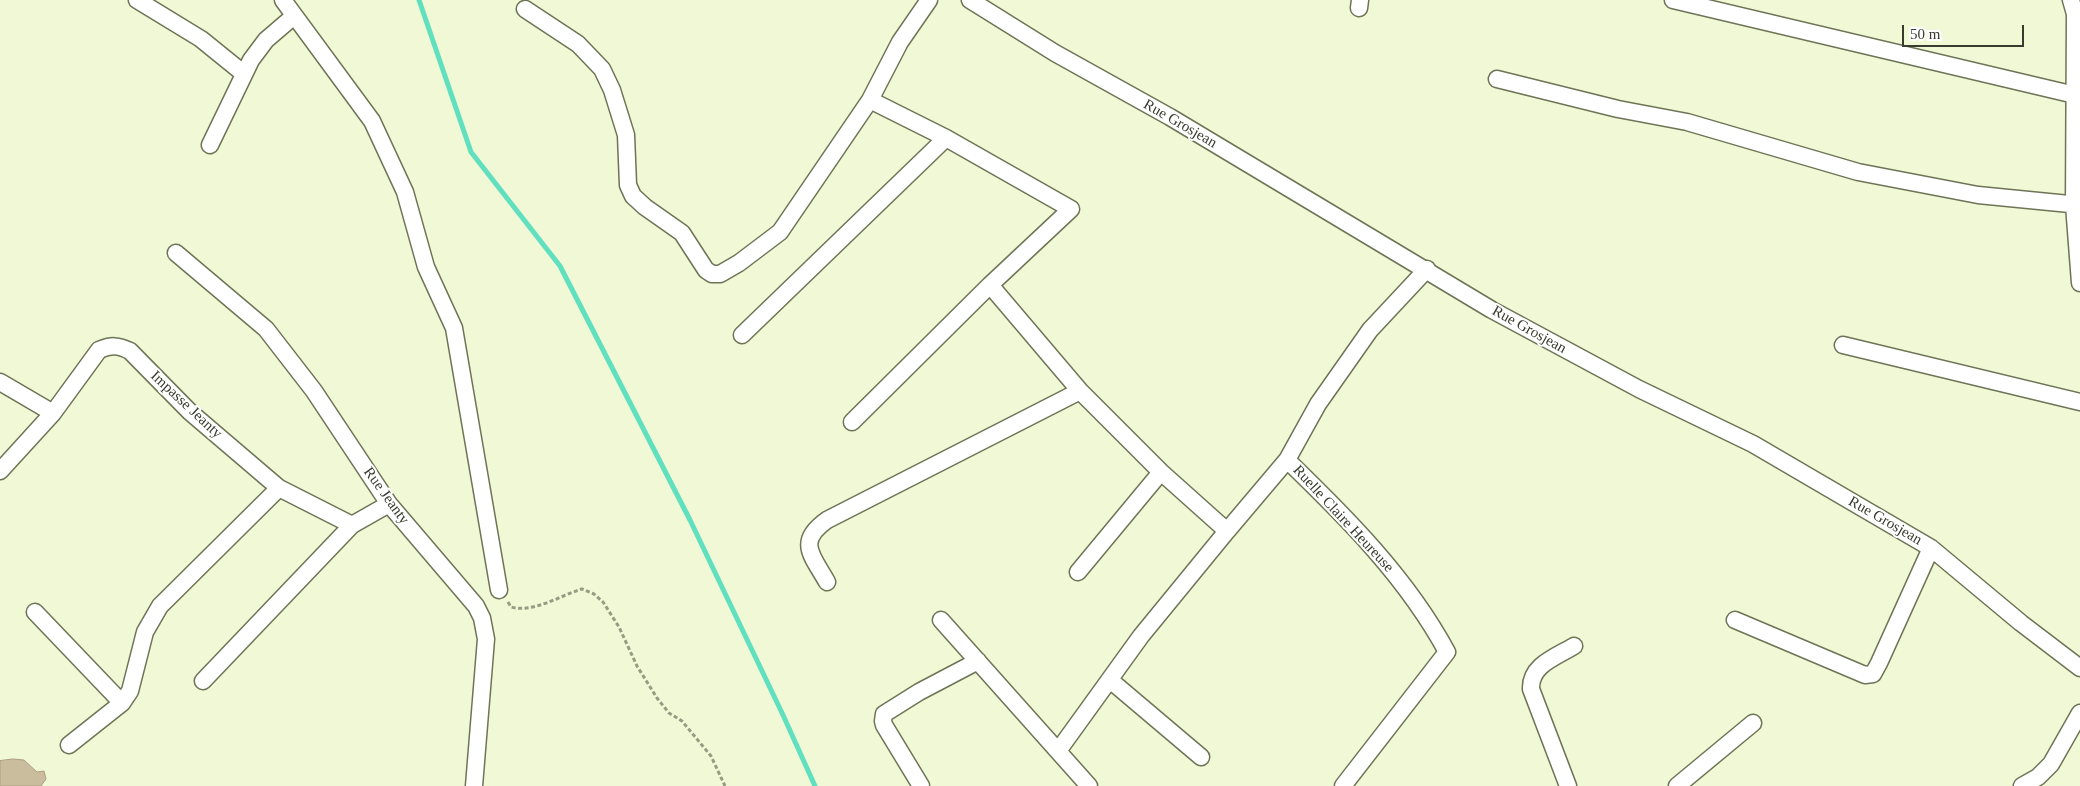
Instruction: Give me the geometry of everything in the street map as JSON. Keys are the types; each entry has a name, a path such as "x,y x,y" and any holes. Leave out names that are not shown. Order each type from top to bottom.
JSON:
{"street":[{"path":"137,0 201,39 243,73"},
{"path":"283,0 372,121 405,192 426,267 454,328 499,590"},
{"path":"525,9 578,44 602,69 612,90 626,135 628,185 633,196 645,207 682,233 706,270 712,274 720,274 739,263 780,232 870,100 900,42 928,0"},
{"name":"Rue Grosjean","path":"970,0 1056,53 1178,122 1427,269 1492,310 1638,389 1753,444 1931,548 2021,624 2080,668"},
{"path":"1673,0 2075,94"},
{"path":"2071,0 2075,14 2078,58 2075,94 2078,123 2077,205 2080,283"},
{"path":"210,144 243,73 266,40 294,16"},
{"path":"1497,79 1618,108 1687,122 1752,143 1858,172 1978,195 2077,205"},
{"path":"852,422 990,285 1071,210 946,138 870,100"},
{"path":"742,335 946,138"},
{"name":"Rue Jeanty","path":"176,253 266,329 314,391 389,504 476,606 482,618 486,639 474,786"},
{"name":"Ruelle Claire Heureuse","path":"1343,786 1447,652 1437,633 1384,560 1324,495 1287,460 1318,404 1370,330 1427,269"},
{"path":"990,285 1080,391 1161,472 1227,531"},
{"path":"1843,345 2080,402"},
{"name":"Impasse Jeanty","path":"53,413 98,350 109,346 120,346 130,351 190,412 280,488 352,525"},
{"path":"0,382 53,413 0,471"},
{"path":"827,582 810,552 808,543 814,529 827,520 1080,391"},
{"path":"1058,751 1142,636 1287,460"},
{"path":"1078,572 1161,472"},
{"path":"69,746 122,703 134,681 145,632 160,606 280,488"},
{"path":"203,681 352,525 389,504"},
{"path":"1735,620 1865,675 1872,674 1879,663 1931,548"},
{"path":"35,612 122,703"},
{"path":"941,620 1089,786"},
{"path":"1568,786 1531,689 1531,680 1540,666 1574,646"},
{"path":"921,786 884,725 883,717 886,711 978,661"},
{"path":"1110,680 1201,757"},
{"path":"2022,786 2038,777 2051,764 2080,713"},
{"path":"1677,786 1753,723"}],"path":[{"path":"499,590 511,607 521,610 582,589 594,594 603,602 619,627 637,666 657,698 669,712 682,721 711,756 725,786"}],"building":[{"path":"24,760 37,772 44,771 46,779 41,786 0,786 0,761"}],"waterway":[{"path":"419,0 471,152 560,266 690,520 815,786"}]}
